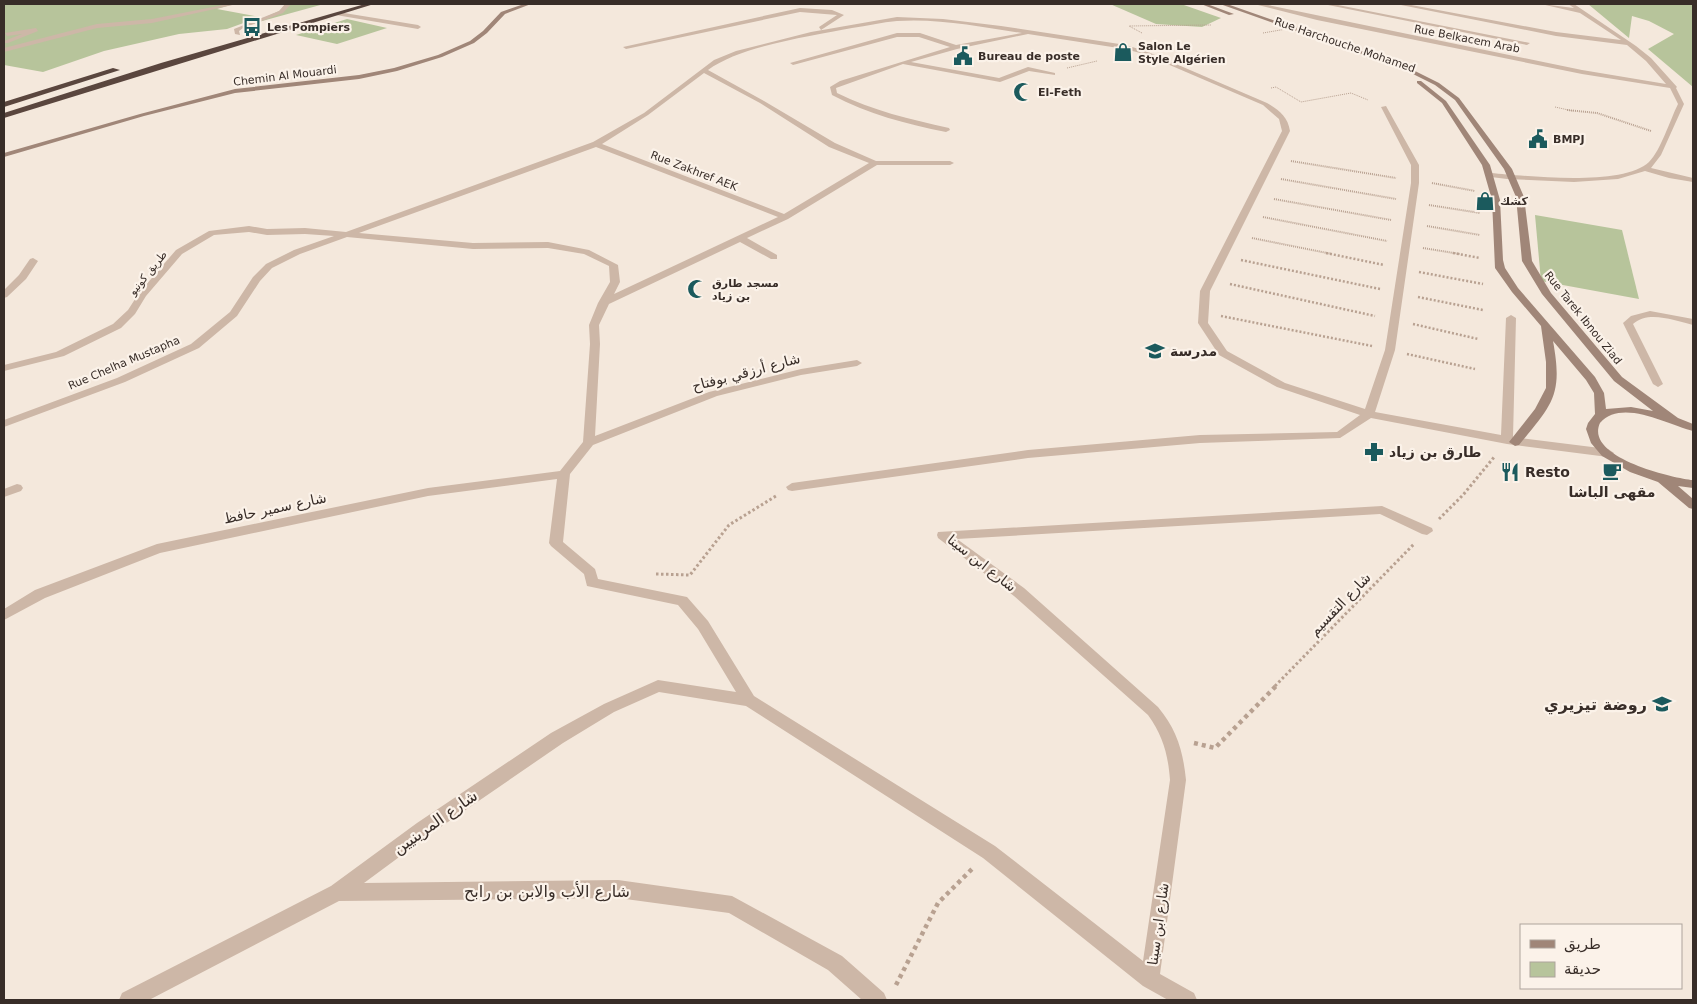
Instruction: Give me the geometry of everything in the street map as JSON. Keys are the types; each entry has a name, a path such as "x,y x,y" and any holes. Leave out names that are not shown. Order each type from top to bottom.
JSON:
{"highway":[{"path":"228,37 343,4"},
{"path":"4,116 180,60 371,4"},
{"path":"4,105 128,66"}],"street":[{"path":"4,50 97,26 152,21 234,4"},
{"path":"238,34 236,30 281,12 288,4"},
{"name":"Chemin Al Mouardi","path":"4,155 142,115 235,91 359,78 396,70 440,56 472,42 485,32 503,13 528,4"},
{"path":"800,10 802,4"},
{"path":"835,4 836,12"},
{"name":"Rue Harchouche Mohamed","path":"1203,4 1254,23"},
{"name":"Rue Harchouche Mohamed","path":"1223,4 1394,64 1437,84"},
{"name":"Rue Belkacem Arab","path":"1256,4 1549,66 1674,87"},
{"path":"1326,4 1528,43"},
{"path":"1398,4 1556,34 1630,44"},
{"path":"1544,4 1582,11"},
{"path":"1571,4 1630,44 1674,87 1681,104 1651,164 1644,168 1616,178 1491,175 1497,207 1498,260 1500,268 1515,290 1591,379 1599,393 1601,415"},
{"path":"626,48 800,10 809,13 836,12 841,15 811,34"},
{"path":"338,14 418,27"},
{"path":"811,34 896,19 944,21 1034,32 1126,47 1146,53 1265,104 1279,113 1285,121 1286,131 1205,290 1203,323 1223,353 1273,381 1369,414 1511,441 1608,453"},
{"path":"4,43 36,30 7,34"},
{"path":"946,130 910,122 850,103 834,94 834,88 842,82 956,47 1034,32"},
{"name":"Rue Chelha Mustapha","path":"4,424 122,380 195,346 234,314 256,280 269,266 296,252 421,210 596,144 646,114 716,61 738,52 811,34"},
{"path":"793,63 897,35 920,35 956,47"},
{"path":"903,62 1000,80 1028,70 1050,73"},
{"name":"Rue Harchouche Mohamed","path":"1378,66 1424,85 1444,102 1491,175"},
{"path":"704,71 762,102 832,145 875,163 950,163"},
{"name":"Rue Tarek Ibnou Ziad","path":"1437,84 1457,99 1512,176 1522,207 1525,254 1537,281 1618,379 1674,420"},
{"path":"792,487 1028,454 1200,439 1340,435 1369,414 1390,350 1415,181 1415,165 1384,107"},
{"name":"Rue Zakhref AEK","path":"596,144 785,217"},
{"path":"875,163 785,217 603,303 594,325 595,344 589,442 564,474 556,543 590,572 592,583 682,601 703,624 749,700 989,852 1150,980 1187,1000"},
{"path":"1644,168 1669,176 1693,180"},
{"name":"طريق كونيو","path":"4,368 60,354 117,326 132,312 142,295 163,274 179,252 212,233 249,229 267,232 305,231 473,246 548,245 586,252 613,265 615,282 603,303"},
{"path":"740,238 774,258"},
{"path":"4,295 23,277 33,261"},
{"path":"1658,384 1628,323 1632,318 1640,315 1654,315 1693,322"},
{"path":"1511,318 1511,441"},
{"path":"1511,441 1547,402 1552,388 1554,375 1544,323"},
{"name":"شارع أرزقي بوفتاح","path":"589,442 713,394 801,372 857,363"},
{"path":"1693,428 1674,420 1632,411 1614,411 1601,415 1593,422 1592,431 1596,442 1608,453 1632,468 1662,479 1693,484"},
{"name":"شارع سمير حافظ","path":"4,614 40,594 157,549 428,492 564,474"},
{"path":"1662,479 1693,505"},
{"path":"4,493 16,488"},
{"name":"شارع ابن سينا","path":"1150,980 1178,780 1175,747 1171,738 1153,711 1019,592 943,535 1382,510 1427,531"},
{"name":"شارع المرينيين","path":"129,1000 337,892 423,829 502,775 557,738 609,708 658,686 749,700"},
{"name":"شارع الأب والابن بن رابح","path":"337,892 618,888 732,905 835,963 885,996"}],"path":[{"path":"1144,38 1144,34 1129,26 1219,23"},
{"path":"1263,33 1304,26"},
{"path":"1050,73 1090,64 1099,59"},
{"path":"1266,90 1276,87 1301,102 1351,93 1384,107"},
{"path":"1555,107 1583,113 1597,113 1666,136"},
{"path":"1286,160 1478,191"},
{"path":"1278,179 1484,214"},
{"path":"1274,199 1484,236"},
{"path":"1260,217 1484,259"},
{"path":"1249,237 1483,284"},
{"path":"1236,259 1483,310"},
{"path":"1227,284 1478,339"},
{"path":"1218,315 1475,369"},
{"name":"شارع التقسيم","path":"1171,738 1215,748 1463,495 1511,441"},
{"path":"654,574 690,575 728,525 792,487"},
{"path":"885,996 938,903 989,852"}],"green space":[{"path":"4,4 234,4 217,9 260,17 227,29 179,34 104,51 43,72 4,65"},
{"path":"290,4 324,4 248,25 286,8"},
{"path":"1110,4 1181,4 1221,18 1202,27 1156,24"},
{"path":"1588,4 1693,4 1693,87 1648,49 1674,34 1649,21 1632,16 1629,38"},
{"path":"347,19 387,28 337,44 296,35"},
{"path":"1535,215 1622,230 1639,299 1541,281"}],"place":[{"name":"Les Pompiers","path":"252,27"},
{"name":"Salon Le Style Algérien","path":"1123,52"},
{"name":"Bureau de poste","path":"963,56"},
{"name":"El-Feth","path":"1023,92"},
{"name":"BMPJ","path":"1538,139"},
{"name":"كشك","path":"1485,201"},
{"name":"مسجد طارق بن زياد","path":"697,289"},
{"name":"مدرسة","path":"1155,351"},
{"name":"طارق بن زياد","path":"1374,452"},
{"name":"مقهى الباشا","path":"1612,471"},
{"name":"Resto","path":"1510,472"},
{"name":"روضة تيزيري","path":"1662,704"}]}
